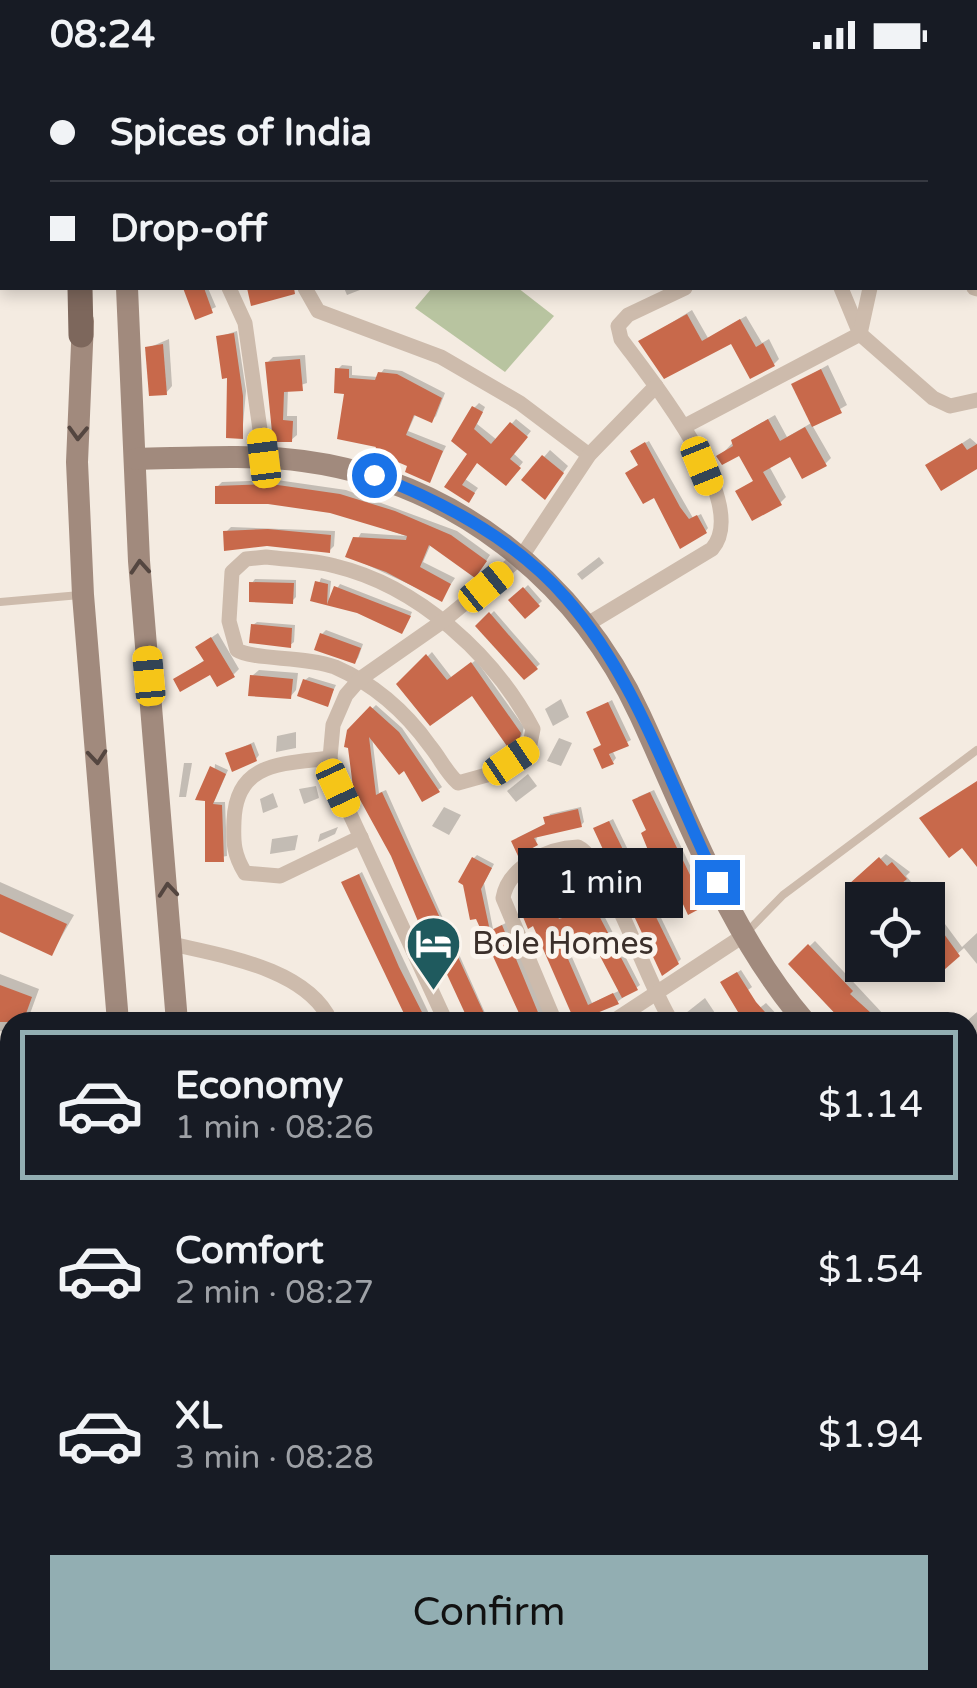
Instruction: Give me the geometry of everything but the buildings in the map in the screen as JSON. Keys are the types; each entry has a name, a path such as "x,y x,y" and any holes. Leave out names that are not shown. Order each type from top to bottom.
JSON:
{"main road":[{"path":"84,290 77,462 117,1012"},
{"path":"127,290 139,561 177,1012"},
{"path":"129,337 141,290"},
{"path":"136,459 264,458 336,466 414,490 522,556 566,598 638,710 743,936 777,990 796,1012"}],"street":[{"path":"230,290 245,323 264,458"},
{"path":"305,290 318,312 454,363 520,404 589,455"},
{"path":"586,626 712,549 724,528 686,426 621,340 618,326 628,315 681,290"},
{"path":"842,290 860,334 932,398 950,406 977,400"},
{"path":"686,426 860,334 870,290"},
{"path":"441,1012 338,788 330,758 333,725 346,694 360,679 443,621 522,556 589,455 656,386"},
{"path":"266,557 336,566 389,587 443,621 484,659 526,714 532,739 529,749 494,773 468,784 458,783 417,727 360,679 312,660 286,655 247,656 236,650 229,622 228,589 238,564 266,557"},
{"path":"330,758 270,768 241,784 235,794 233,850 246,873 259,878 280,876 361,838"},
{"path":"551,1012 503,898 506,882 522,866 566,847 588,852 597,863 665,1012"},
{"path":"629,1012 743,936"},
{"path":"172,944 213,953 307,990 324,1012"}],"lane":[{"path":"0,602 84,595"},
{"path":"743,936 783,895 977,750"}],"green space":[{"path":"430,290 521,290 554,316 505,372 415,308"}],"place":[{"name":"Bole Homes","path":"433,992"}],"route":[{"path":"374,475 414,490 464,517 522,556 566,598 638,710 717,882"}]}
